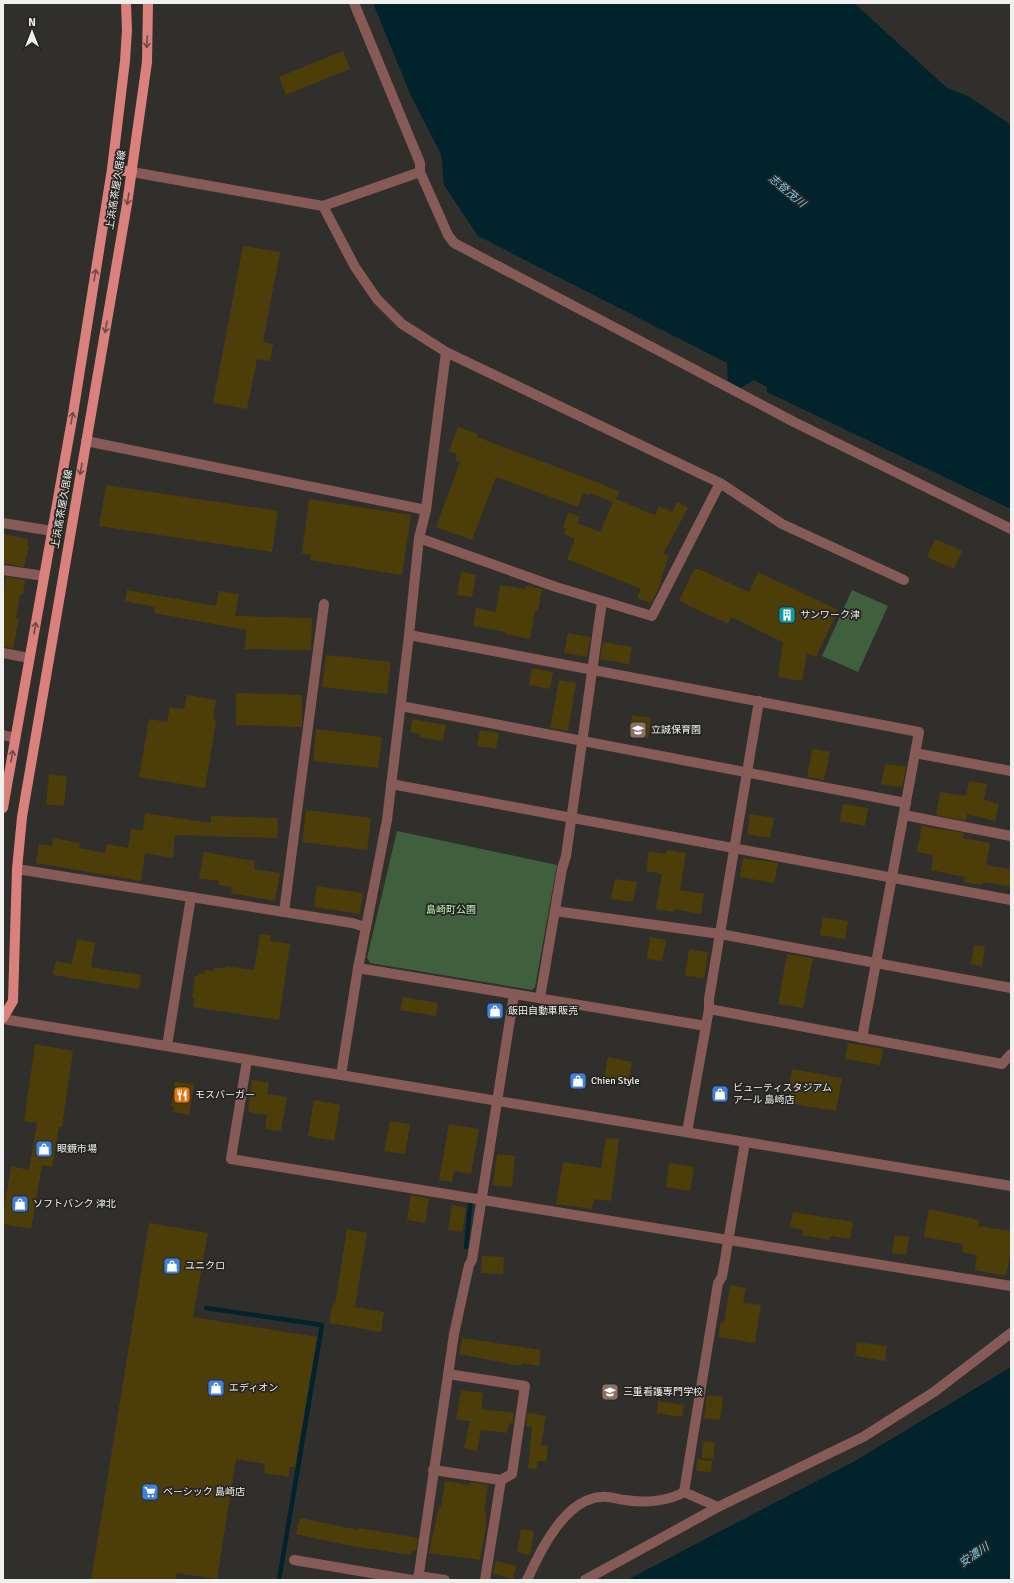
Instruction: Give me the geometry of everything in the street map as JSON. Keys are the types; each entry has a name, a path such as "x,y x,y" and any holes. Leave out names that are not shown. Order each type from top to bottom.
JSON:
{"main road":[{"name":"上浜高茶屋久居線","path":"3,808 52,531 112,169 125,61 127,30 126,3"},
{"name":"上浜高茶屋久居線","path":"3,1019 13,1002 17,869 22,817 132,172 147,62 148,3"},
{"path":"112,169 132,172"}],"street":[{"path":"354,3 420,163 420,172 448,235 454,242 794,422 1011,528"},
{"path":"132,172 323,206 420,172"},
{"path":"323,206 355,267 377,299 402,324 446,352 720,483 782,524 904,580"},
{"path":"341,1075 358,968 381,855 401,706 419,538 426,510 446,352"},
{"path":"86,441 426,510"},
{"path":"419,538 556,587 652,616 720,483"},
{"path":"3,523 52,531"},
{"path":"3,570 44,576"},
{"path":"540,998 572,817 602,601"},
{"path":"284,912 324,604"},
{"path":"409,635 919,732 862,1038"},
{"path":"3,653 29,658"},
{"path":"687,1132 709,1009 709,999 759,702"},
{"path":"401,706 906,803"},
{"path":"3,736 15,738"},
{"path":"916,753 1011,771"},
{"path":"391,784 1011,900"},
{"path":"904,815 1011,836"},
{"path":"17,869 352,923 366,927"},
{"path":"167,1046 191,897"},
{"path":"555,911 720,934 1011,988"},
{"path":"358,968 706,1026"},
{"path":"416,1579 448,1374 469,1265 472,1260 514,994"},
{"path":"709,1009 1002,1064 1011,1054"},
{"path":"3,1019 1011,1186"},
{"path":"247,1060 231,1159 1011,1286"},
{"path":"684,1492 718,1283 722,1276 729,1240 745,1142"},
{"path":"585,1580 718,1507 863,1437 934,1392 1011,1332"},
{"path":"433,1470 500,1480 512,1474 525,1386 448,1374"},
{"path":"485,1580 500,1480"},
{"path":"527,1580 547,1540 563,1519 579,1504 601,1496 643,1502 664,1499 684,1492 718,1507"},
{"path":"294,1560 416,1579 445,1580"}],"green space":[{"path":"852,590 888,606 858,672 822,656"},
{"name":"島崎町公園","path":"397,831 557,865 535,987 532,990 370,963 367,958"}],"water":[{"name":"志登茂川","path":"373,3 854,3 947,88 968,96 1011,125 1011,509 767,392 767,387 754,380 740,388 728,381 727,363 478,236 444,185 441,154 411,96"},
{"name":"安濃川","path":"1011,1367 1011,1580 627,1580 853,1462"}],"building":[{"path":"343,51 350,69 286,95 279,77"},
{"path":"243,246 280,252 263,342 273,344 270,361 257,359 247,409 213,403"},
{"path":"458,427 478,434 477,437 619,491 616,499 655,515 659,506 672,512 677,502 688,508 663,554 669,556 660,581 662,582 651,603 637,598 641,589 567,559 575,539 564,534 566,529 563,528 568,512 580,517 577,523 600,532 613,502 590,493 589,495 583,493 578,507 496,477 472,540 436,527 460,462 455,461 457,454 449,451"},
{"path":"106,485 278,511 272,552 99,526"},
{"path":"309,499 411,515 402,575 310,560 311,555 302,553"},
{"path":"3,534 28,539 27,545 29,546 24,567 3,563"},
{"path":"935,539 962,551 954,569 927,557"},
{"name":"サンワーク津","path":"694,569 699,569 749,592 758,572 838,610 816,657 807,653 802,681 778,677 783,642 731,617 728,624 679,601"},
{"path":"461,572 476,575 472,597 457,595"},
{"path":"6,577 25,580 23,594 20,594 16,619 19,619 13,648 3,647 3,600"},
{"path":"500,585 525,589 525,586 542,589 538,611 535,611 530,639 505,634 505,632 473,626 476,608 496,612"},
{"path":"127,590 216,606 219,591 239,594 235,616 312,618 311,650 245,649 246,630 154,613 155,607 125,601"},
{"path":"568,633 590,637 587,657 564,653"},
{"path":"603,642 632,647 629,664 600,659"},
{"path":"326,655 391,662 387,694 322,687"},
{"path":"532,668 553,672 550,689 529,685"},
{"path":"559,680 576,683 568,731 550,728"},
{"path":"236,693 302,695 302,727 236,725"},
{"path":"187,695 216,700 213,717 216,722 205,788 139,777 149,719 167,722 170,707 184,709"},
{"path":"632,715 651,718 648,738 629,735"},
{"path":"412,719 446,725 443,741 420,737 421,734 410,732"},
{"path":"316,729 382,737 378,768 313,761"},
{"path":"480,730 499,733 496,749 477,746"},
{"path":"812,749 830,752 824,780 807,777"},
{"path":"885,764 906,767 902,787 881,784"},
{"path":"49,774 67,776 64,806 46,804"},
{"path":"969,781 987,784 984,800 999,804 995,821 967,814 966,821 936,815 940,792 966,796"},
{"path":"843,804 868,808 865,826 840,821"},
{"path":"306,810 371,818 367,850 302,842"},
{"path":"145,813 211,823 211,816 278,818 277,838 175,835 173,858 145,853 141,881 36,863 39,844 52,846 53,838 80,843 79,848 105,853 107,844 128,848 131,829 143,830"},
{"path":"750,814 774,818 770,838 747,834"},
{"path":"922,826 964,833 963,838 990,843 986,865 1011,869 1011,887 983,882 982,885 964,882 965,877 931,870 933,855 917,852"},
{"path":"667,850 686,853 680,890 704,894 701,914 674,909 673,912 656,909 662,874 646,871 649,851 666,854"},
{"path":"204,852 255,861 254,869 280,873 275,901 231,893 232,887 218,885 219,881 199,878"},
{"path":"743,858 778,863 774,883 740,877"},
{"path":"615,879 637,882 633,902 611,899"},
{"path":"317,886 363,893 360,914 314,907"},
{"path":"823,917 848,921 845,939 820,935"},
{"path":"260,934 271,935 270,941 290,944 279,1020 193,1007 194,998 192,998 195,976 198,976 198,973 204,974 205,970 214,971 214,967 225,969 225,966 254,970"},
{"path":"650,937 666,940 662,961 647,959"},
{"path":"77,939 95,943 91,967 141,975 139,989 53,975 56,961 72,964"},
{"path":"974,945 985,947 982,966 971,964"},
{"path":"689,949 708,952 704,978 685,976"},
{"path":"787,954 813,958 803,1008 778,1004"},
{"path":"403,997 438,1003 436,1016 400,1010"},
{"path":"848,1043 883,1049 880,1065 845,1059"},
{"path":"35,1044 73,1051 62,1127 59,1127 52,1167 42,1165 31,1229 3,1224 3,1215 11,1166 29,1170 37,1123 24,1121"},
{"path":"608,1057 632,1062 628,1082 604,1077"},
{"path":"792,1069 842,1078 836,1111 786,1103"},
{"path":"252,1080 269,1083 267,1094 287,1097 281,1131 265,1129 267,1115 248,1112"},
{"name":"モスバーガー","path":"175,1082 194,1084 189,1115 173,1112 174,1107 171,1106"},
{"path":"314,1100 340,1105 334,1141 308,1136"},
{"path":"390,1121 410,1124 405,1154 384,1151"},
{"path":"449,1124 479,1129 471,1174 454,1171 452,1182 439,1180"},
{"path":"606,1138 619,1139 611,1201 594,1199 592,1209 556,1204 563,1162 601,1168"},
{"path":"497,1154 515,1156 512,1187 493,1185"},
{"path":"669,1163 694,1167 690,1191 666,1187"},
{"path":"411,1195 429,1199 425,1223 407,1220"},
{"path":"452,1205 466,1208 462,1232 448,1230"},
{"path":"929,1209 979,1220 978,1226 1011,1231 1011,1249 1006,1276 975,1270 977,1255 962,1252 963,1244 924,1237"},
{"path":"793,1212 853,1222 850,1239 831,1236 830,1240 802,1235 803,1230 790,1227"},
{"path":"149,1223 208,1233 193,1317 317,1337 295,1467 290,1467 288,1477 264,1473 265,1464 236,1459 217,1579 177,1573 176,1580 91,1580"},
{"path":"347,1229 367,1233 355,1307 384,1312 381,1332 329,1323 333,1303 335,1304"},
{"path":"895,1235 909,1237 906,1255 892,1253"},
{"path":"482,1256 504,1257 503,1274 481,1273"},
{"path":"730,1285 746,1288 743,1303 761,1305 755,1343 718,1337 721,1322 724,1323"},
{"path":"462,1338 541,1350 539,1366 522,1363 521,1366 459,1354"},
{"path":"857,1342 887,1346 885,1361 855,1356"},
{"path":"461,1390 483,1393 481,1409 514,1413 513,1424 509,1423 507,1433 481,1430 477,1451 464,1448 470,1421 456,1420"},
{"path":"707,1395 723,1397 720,1420 704,1418"},
{"path":"658,1401 684,1405 682,1417 657,1413"},
{"path":"530,1413 546,1416 541,1445 548,1446 546,1461 538,1461 536,1469 528,1468 532,1427 526,1426 527,1414"},
{"path":"703,1441 715,1442 713,1459 702,1458"},
{"path":"697,1459 712,1461 711,1472 696,1471"},
{"path":"445,1481 470,1485 470,1482 488,1485 484,1513 486,1513 486,1526 480,1560 429,1553 439,1506 441,1507"},
{"path":"300,1518 358,1530 359,1528 418,1538 416,1551 412,1550 411,1555 346,1545 296,1534"},
{"path":"521,1529 534,1531 530,1555 517,1552"},
{"path":"496,1561 516,1566 513,1579 493,1573"}],"waterway":[{"path":"466,1247 471,1197"},
{"path":"206,1308 322,1325 279,1580"}],"place":[{"name":"サンワーク津","path":"787,615"},
{"name":"立誠保育園","path":"638,730"},
{"name":"飯田自動車販売","path":"495,1011"},
{"name":"Chien Style","path":"578,1081"},
{"name":"ビューティスタジアム アール 島崎店","path":"720,1094"},
{"name":"モスバーガー","path":"182,1095"},
{"name":"眼鏡市場","path":"44,1149"},
{"name":"ソフトバンク 津北","path":"20,1204"},
{"name":"ユニクロ","path":"172,1266"},
{"name":"エディオン","path":"216,1388"},
{"name":"三重看護専門学校","path":"610,1392"},
{"name":"ベーシック 島崎店","path":"150,1492"}]}
